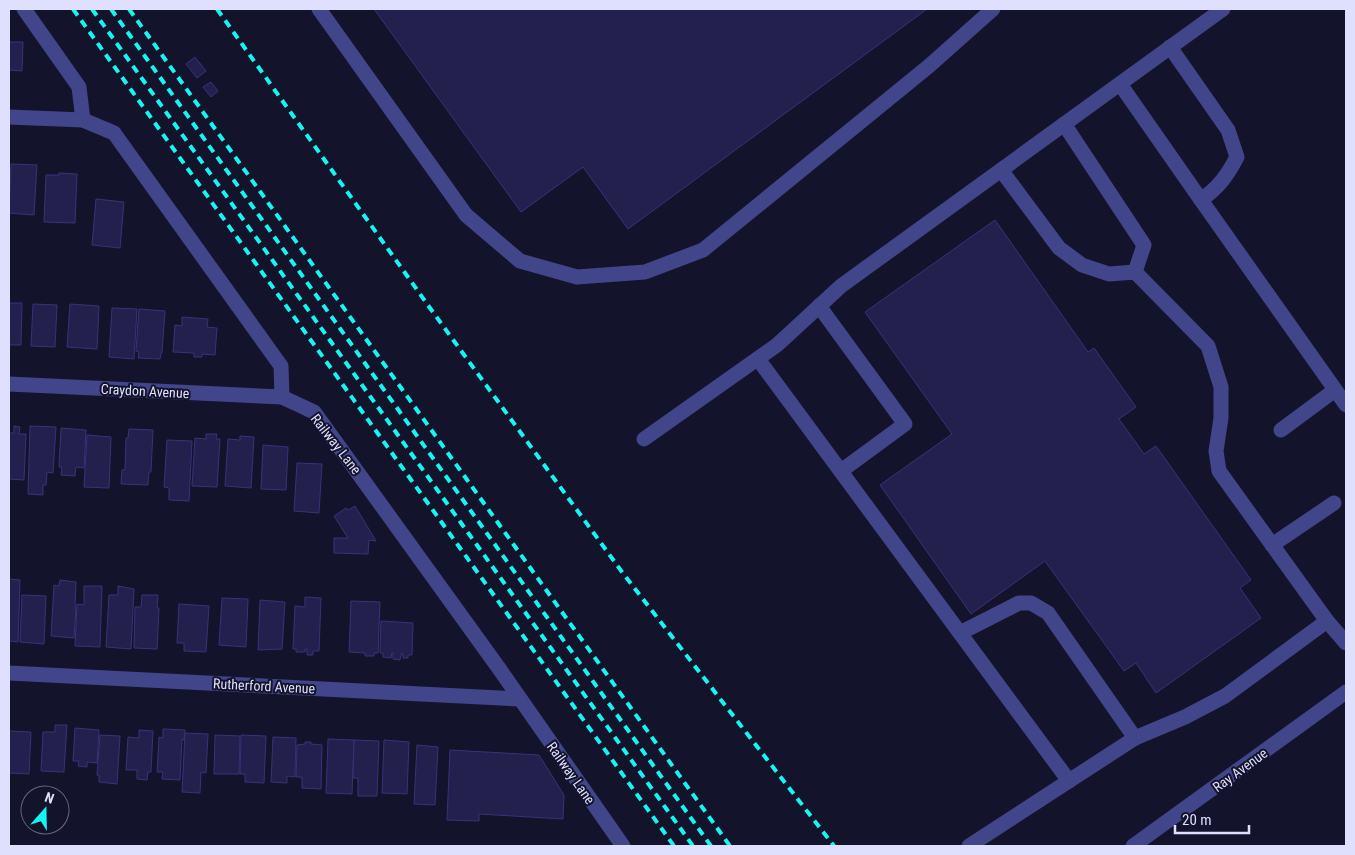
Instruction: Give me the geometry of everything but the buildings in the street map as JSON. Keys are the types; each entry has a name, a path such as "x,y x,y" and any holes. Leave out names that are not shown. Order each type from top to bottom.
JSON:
{"street":[{"path":"24,9 79,87 83,120"},
{"path":"319,9 466,215 520,261 577,277 646,272 703,250 929,66 992,9"},
{"path":"644,439 777,344 841,286 1223,9"},
{"path":"1170,47 1228,130 1237,157 1216,190 1201,200"},
{"path":"1120,84 1346,405"},
{"path":"9,117 83,120 114,133 281,366 282,397"},
{"path":"1064,124 1144,245 1135,272"},
{"path":"1001,170 1059,248 1082,265 1109,274 1135,272 1208,346 1221,387 1221,418 1216,451 1218,471 1327,621 1346,643"},
{"path":"819,306 905,424 841,472"},
{"path":"758,358 1069,781"},
{"name":"Craydon Avenue","path":"9,384 282,397"},
{"path":"1281,430 1335,390"},
{"name":"Railway Lane","path":"282,397 314,412 623,846"},
{"path":"1272,545 1334,503"},
{"path":"960,633 1019,602 1032,603 1048,613 1135,738"},
{"path":"969,846 1135,738 1225,696 1327,621"},
{"name":"Rutherford Avenue","path":"9,673 520,699"},
{"name":"Ray Avenue","path":"1133,846 1346,692"}],"railway":[{"path":"73,9 674,846"},
{"path":"92,9 693,846"},
{"path":"111,9 711,846"},
{"path":"129,9 730,846"},
{"path":"217,9 430,308 622,572 834,846"}]}
